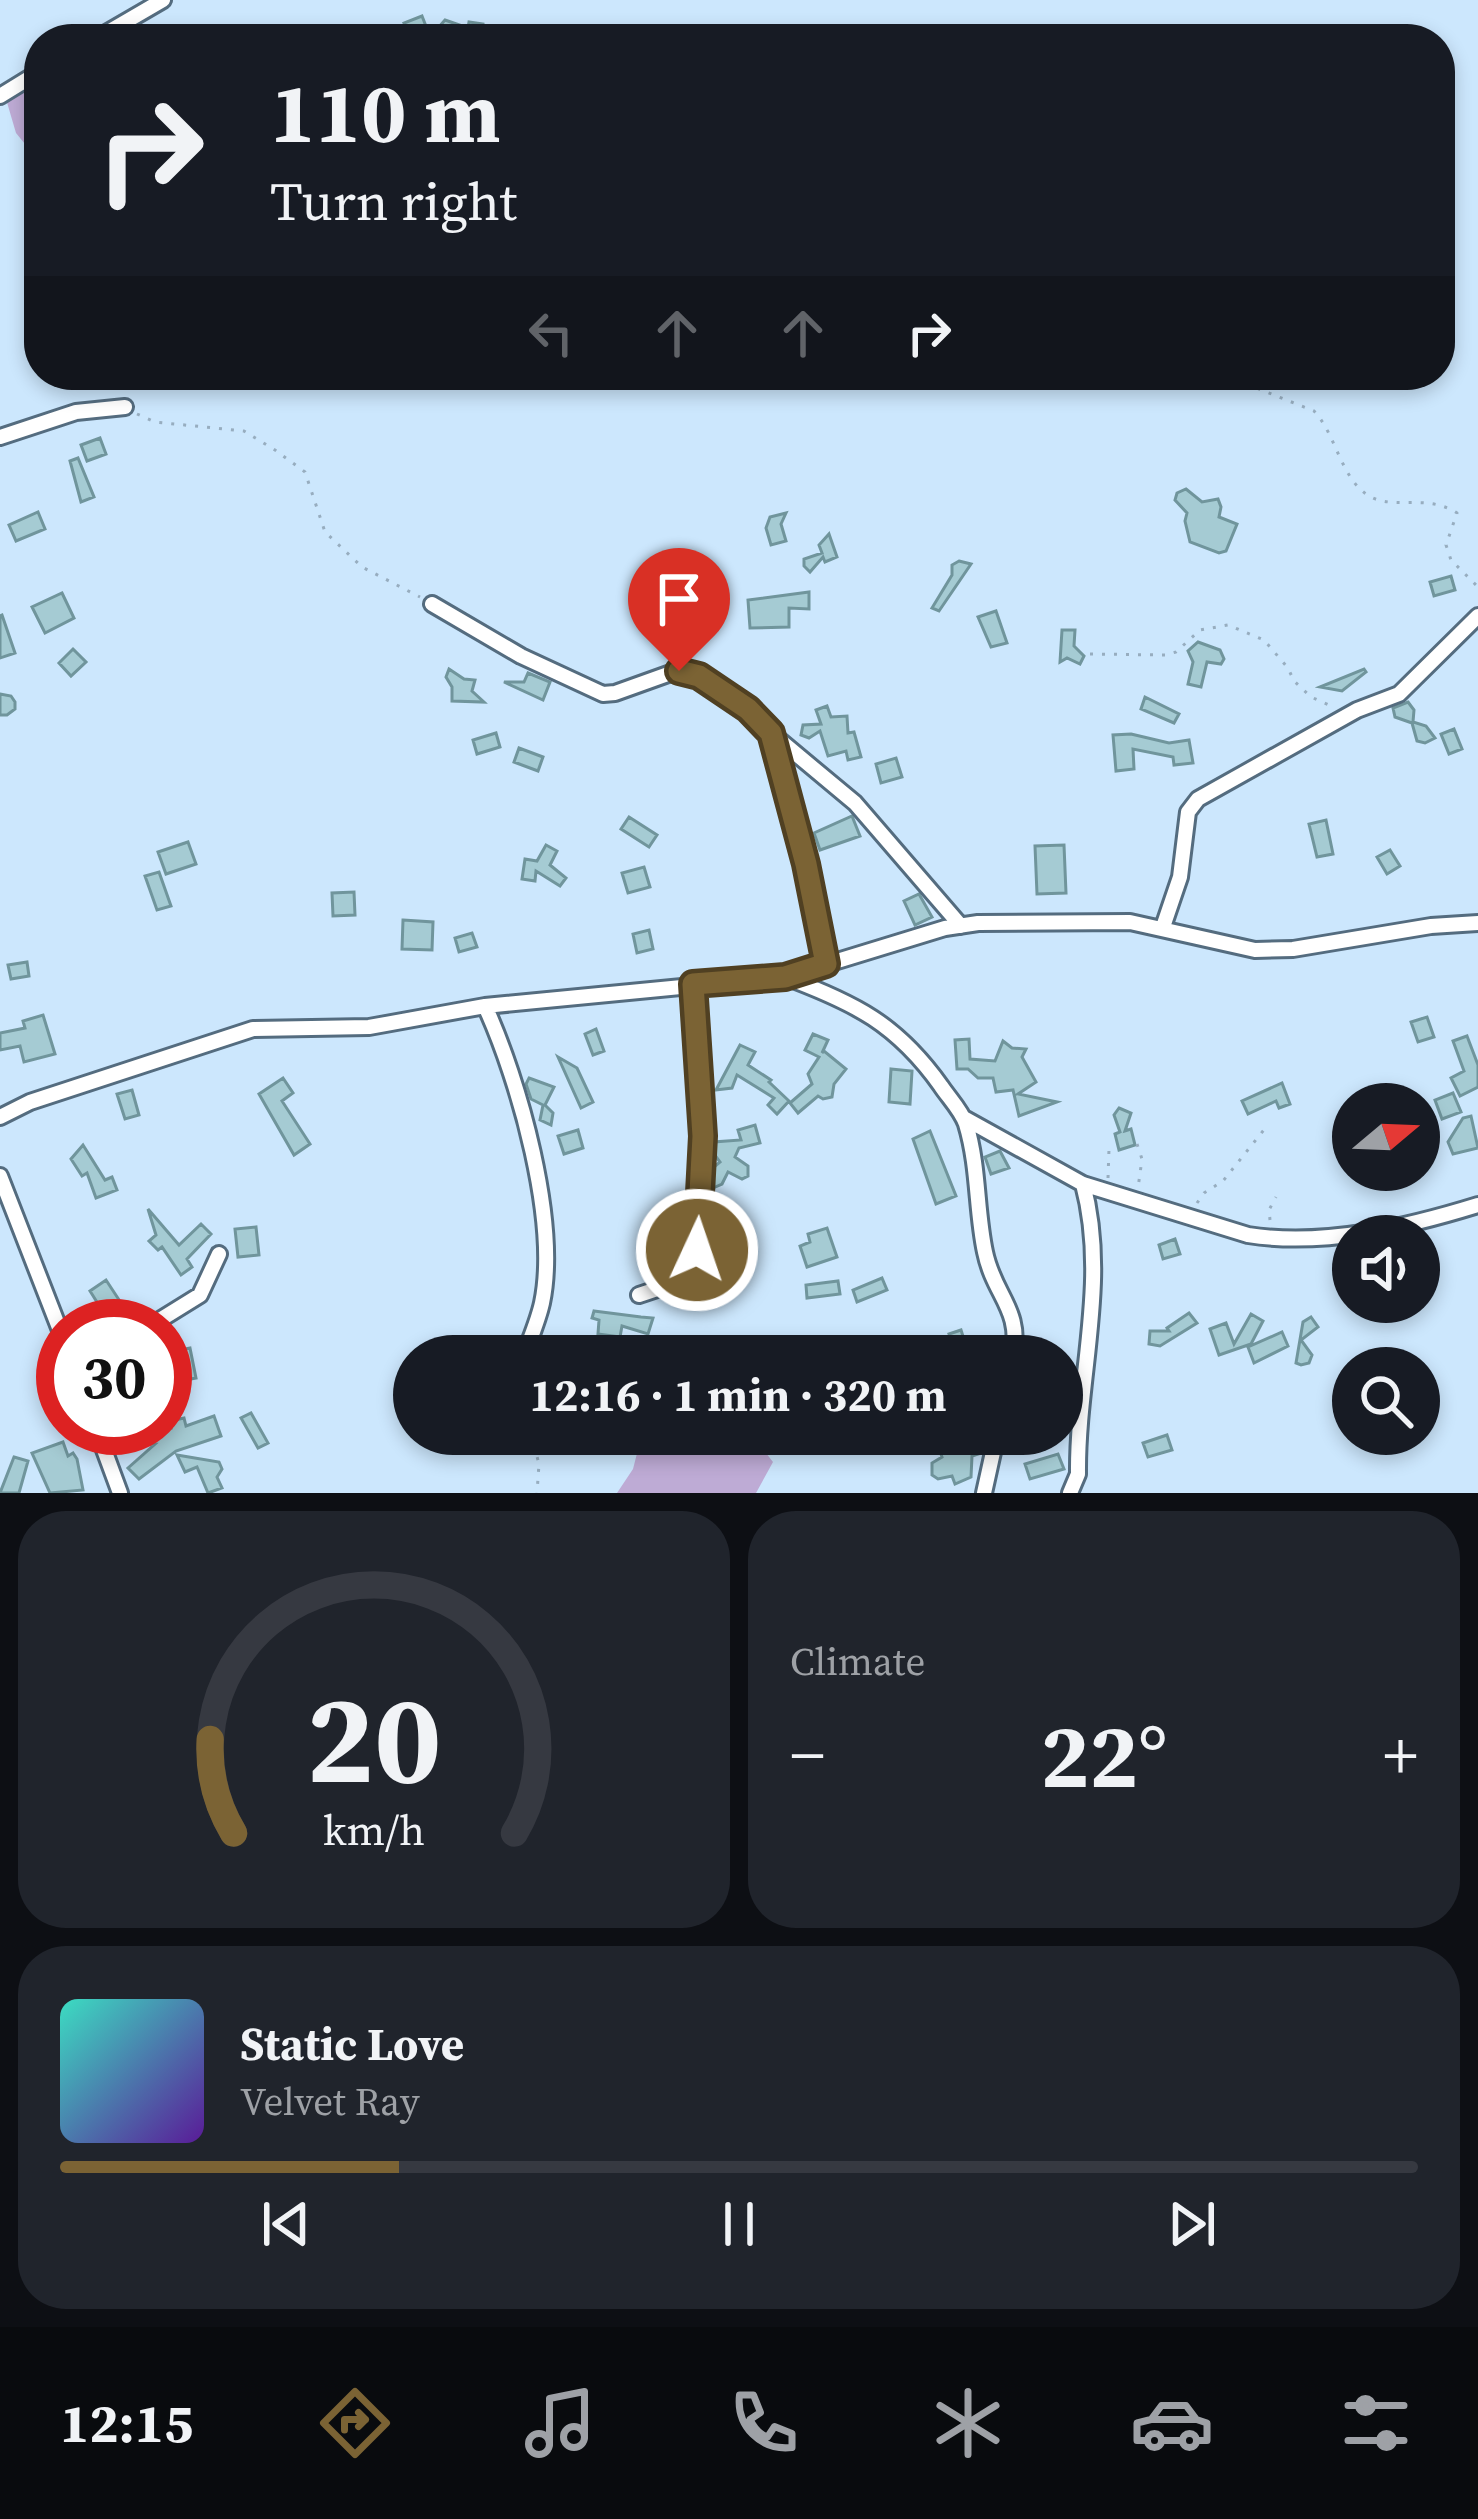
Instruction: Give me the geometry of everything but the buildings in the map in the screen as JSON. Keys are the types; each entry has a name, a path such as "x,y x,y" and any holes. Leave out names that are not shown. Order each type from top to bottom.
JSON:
{"street":[{"path":"122,24 163,0"},
{"path":"0,437 59,416 125,407"},
{"path":"432,604 520,656 603,694 679,671 699,676 748,709 855,803 961,926"},
{"path":"1163,927 1180,877 1191,806 1347,717 1399,694 1478,616"},
{"path":"771,733 806,864 826,964"},
{"path":"0,1117 29,1102 232,1034 275,1026 369,1027 485,1006 785,977 961,926 1092,920 1163,927 1255,950 1293,949 1478,922"},
{"path":"785,977 848,1000 897,1033 964,1118 978,1179 985,1251 1017,1326 1016,1335"},
{"path":"639,1295 684,1280 697,1250 703,1136 693,984"},
{"path":"485,1006 512,1076 541,1208 542,1303 531,1335"},
{"path":"964,1118 1083,1184 1192,1220 1274,1239 1322,1238 1478,1205"},
{"path":"0,1176 48,1299"},
{"path":"1070,1493 1078,1474 1094,1313 1093,1226 1083,1184"},
{"path":"192,1299 200,1294 219,1254"},
{"path":"107,1455 120,1493"},
{"path":"984,1493 992,1455"}],"path":[{"path":"1262,390 1314,411 1367,496 1444,505 1457,513 1446,545 1451,560 1478,586"},
{"path":"125,407 154,422 244,431 275,450 305,472 326,532 362,568 432,604"},
{"path":"1090,654 1165,655 1176,652 1201,630 1228,626 1259,637 1288,668 1294,682 1347,717"},
{"path":"1192,1220 1204,1193 1223,1181 1267,1126"},
{"path":"1136,1202 1142,1159 1137,1144"},
{"path":"1106,1191 1109,1149"},
{"path":"1274,1239 1269,1210 1276,1197"},
{"path":"537,1455 537,1493"}],"shaded area":[{"path":"24,87 24,143 16,133 6,99"},
{"path":"637,1455 768,1455 773,1462 756,1493 617,1493"}],"route":[{"path":"679,671 699,676 748,709 771,733 806,864 826,964 785,977 693,984 703,1136 697,1250"}]}
